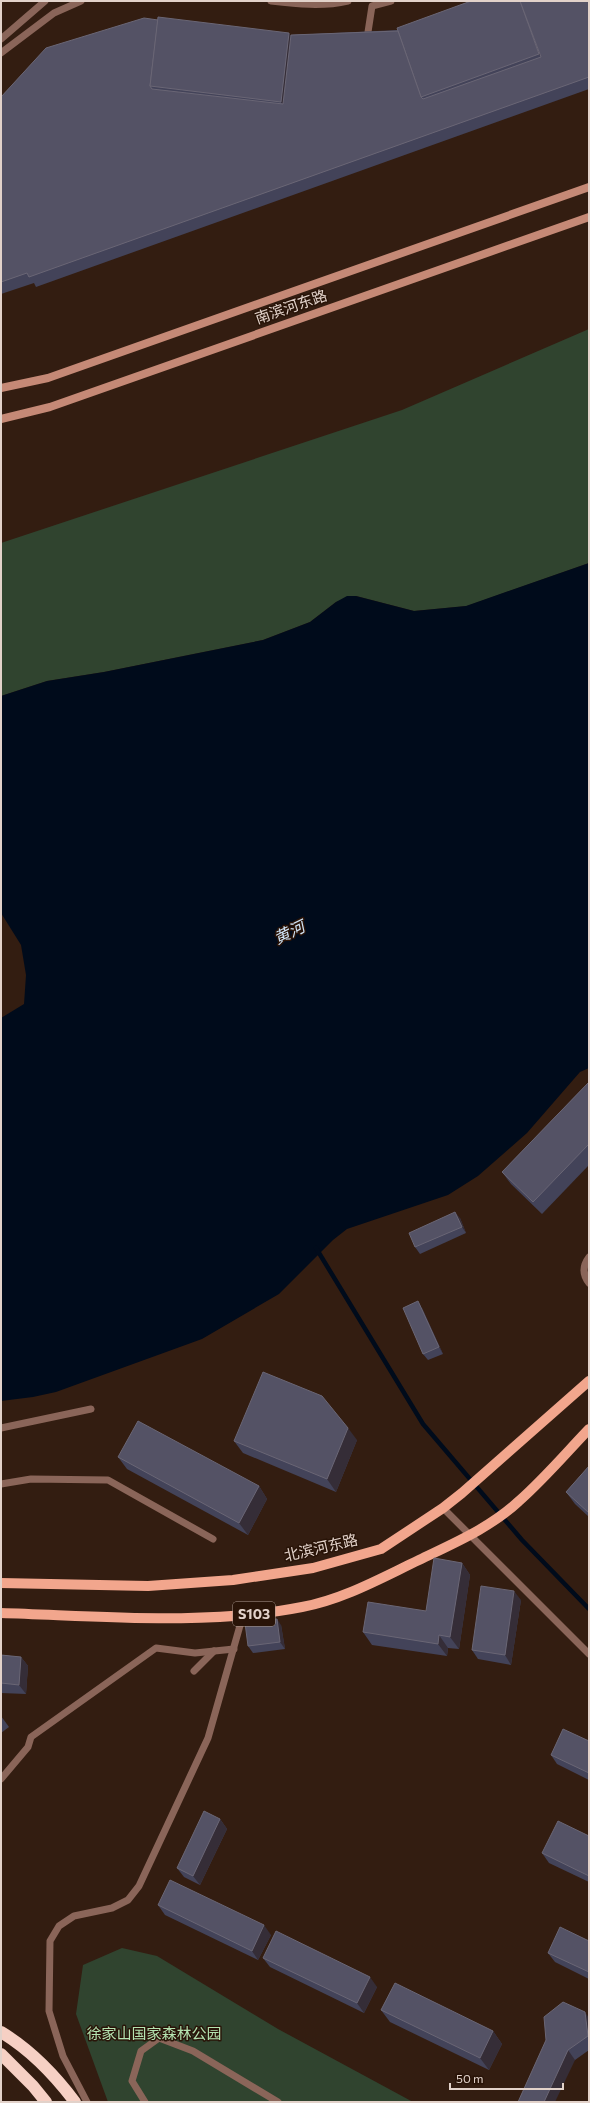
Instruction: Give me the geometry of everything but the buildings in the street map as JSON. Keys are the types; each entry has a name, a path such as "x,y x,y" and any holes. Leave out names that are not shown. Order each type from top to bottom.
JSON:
{"highway":[{"path":"1,2032 18,2042 54,2074 75,2102"},
{"path":"1,2054 46,2102"}],"main road":[{"name":"南滨河东路","path":"1,388 48,378 589,187"},
{"name":"南滨河东路","path":"1,419 50,407 589,217"},
{"name":"北滨河东路","path":"1,1583 148,1586 233,1580 313,1568 381,1549 443,1508 462,1493 589,1381"},
{"name":"S103","path":"1,1613 154,1618 243,1615 303,1607 358,1591 471,1536 519,1502 589,1429"}],"lane":[{"path":"1,39 45,1"},
{"path":"1,53 54,13 80,1"},
{"path":"271,1 296,4 336,4 348,1"},
{"path":"368,32 372,6 391,1"},
{"path":"589,1256 584,1268 584,1275 589,1283"},
{"path":"1,1428 91,1409"},
{"path":"1,1484 30,1479 108,1480 213,1539"},
{"path":"443,1508 589,1654"},
{"path":"87,2102 63,2056 49,2011 50,1941 59,1926 74,1916 112,1908 128,1900 139,1886 208,1738 243,1615"},
{"path":"1,1779 28,1747 31,1737 156,1648 195,1654 234,1649"},
{"path":"194,1670 214,1651"},
{"path":"145,2102 132,2081 141,2051 159,2038 193,2051 278,2102"}],"green space":[{"path":"589,329 589,563 467,606 414,611 356,596 336,602 310,622 263,640 104,672 47,681 1,696 1,543 402,410"},
{"name":"徐家山国家森林公园","path":"122,1948 157,1956 278,2029 413,2102 108,2102 76,2014 83,1965"}],"water":[{"name":"黄河","path":"589,563 589,1068 580,1072 527,1133 478,1176 448,1195 347,1229 333,1240 279,1294 202,1339 56,1392 33,1397 1,1401 1,1018 24,1004 26,975 21,945 1,913 1,696 47,681 104,672 263,640 310,622 336,602 347,596 356,596 414,611 466,606"}],"waterway":[{"path":"316,1248 423,1424 522,1540 589,1609"}]}
